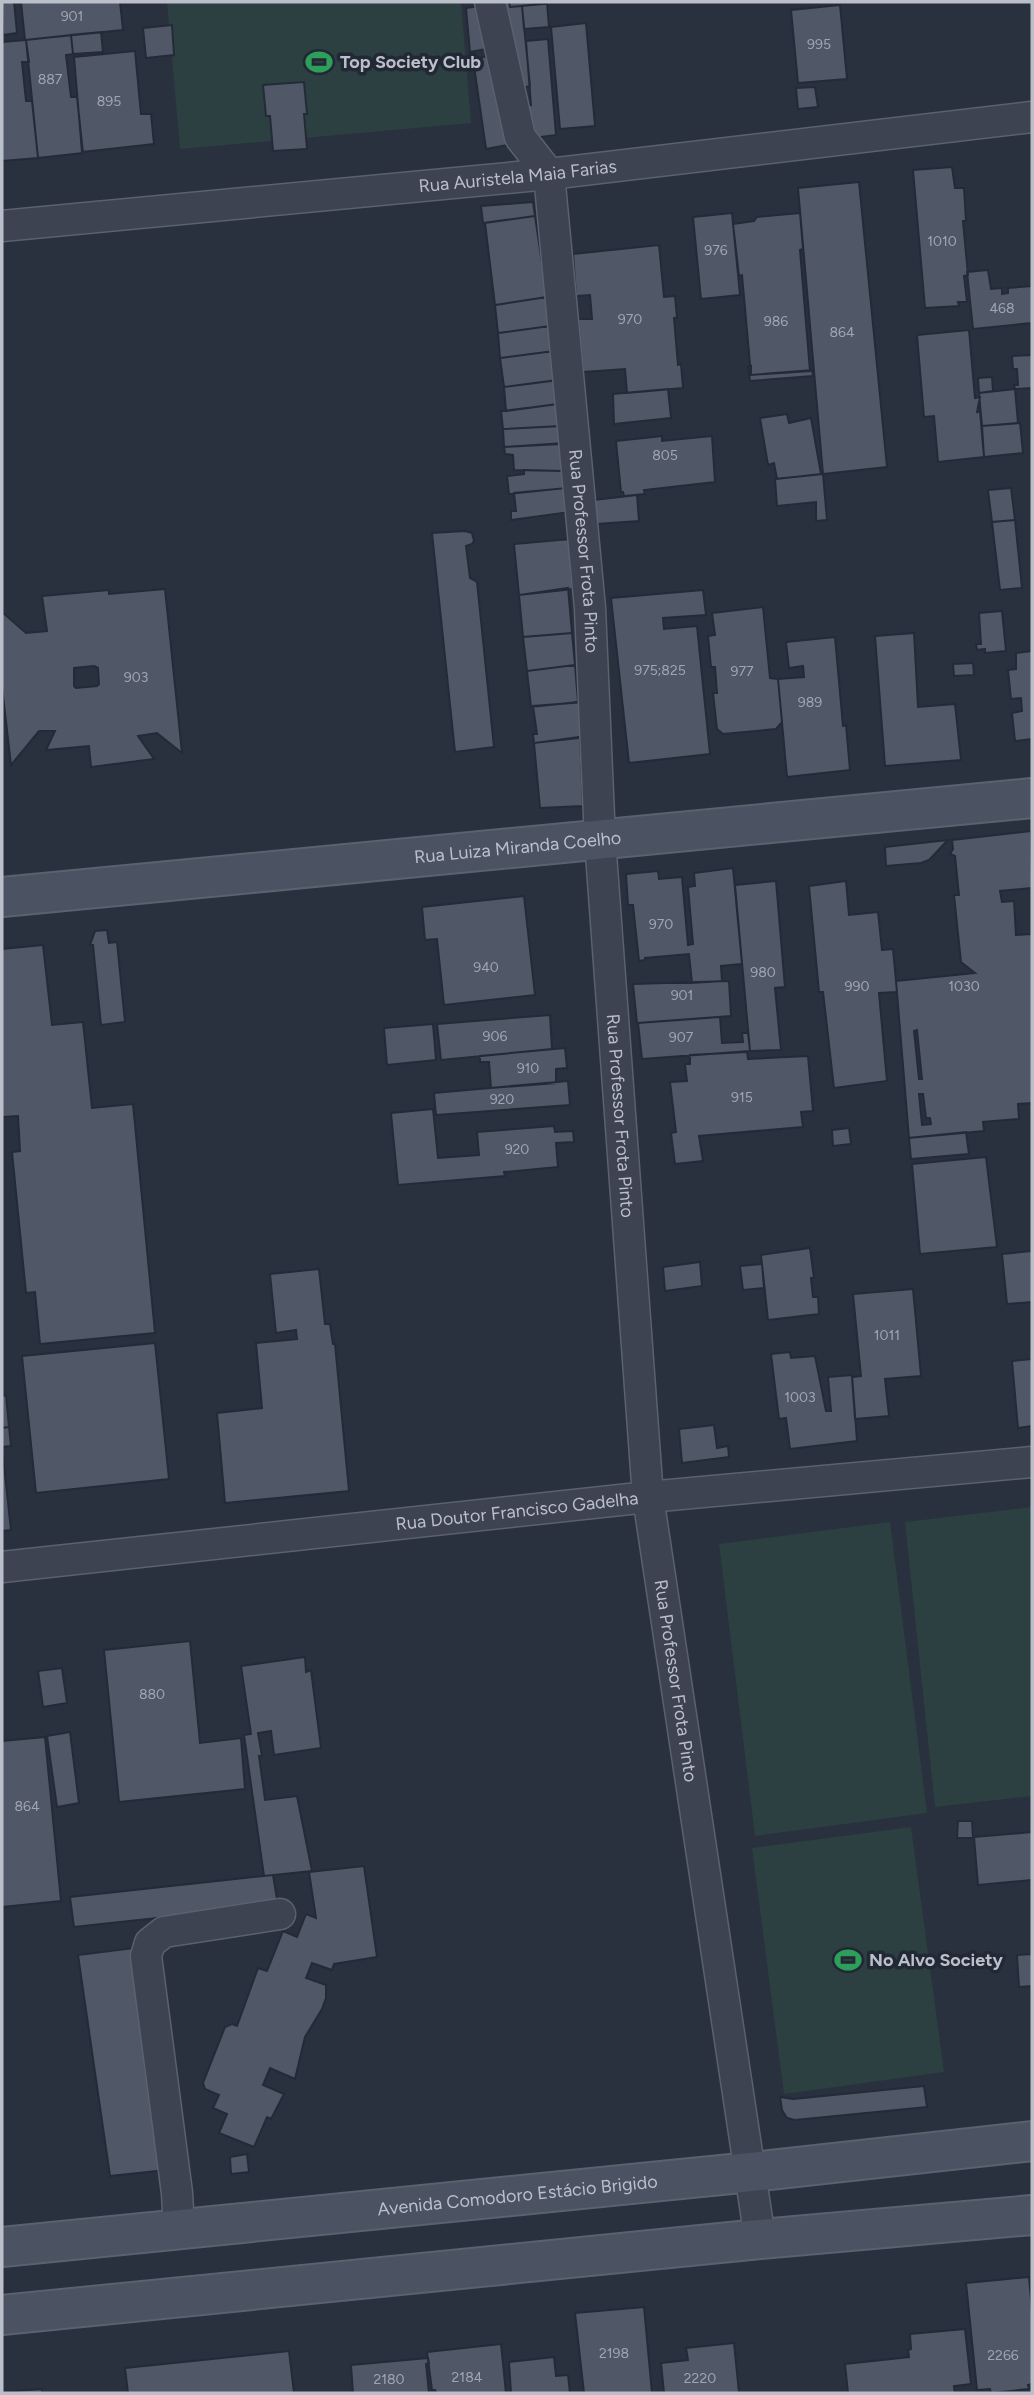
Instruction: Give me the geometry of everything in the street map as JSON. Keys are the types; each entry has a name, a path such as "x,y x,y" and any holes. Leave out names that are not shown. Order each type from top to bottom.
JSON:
{"main road":[{"name":"Rua Luiza Miranda Coelho","path":"2,897 1032,799"},
{"name":"Avenida Comodoro Estácio Brigido","path":"2,2247 1032,2141"},
{"path":"2,2315 760,2239 1032,2215"}],"street":[{"path":"490,2 520,137 549,174"},
{"name":"Rua Auristela Maia Farias","path":"2,226 549,174 1032,117"},
{"name":"Rua Professor Frota Pinto","path":"549,174 590,608 600,840 648,1497 760,2239"},
{"name":"Rua Doutor Francisco Gadelha","path":"2,1567 648,1497 1032,1462"},
{"path":"179,2229 177,2193 146,1956 150,1943 164,1932 280,1914"}],"shaded area":[{"name":"Top Society Club","path":"167,2 461,2 471,123 180,149"},
{"path":"1032,1507 1032,1796 935,1807 905,1522"},
{"path":"890,1522 927,1813 755,1836 719,1544"},
{"name":"No Alvo Society","path":"911,1827 944,2072 784,2094 752,1848"}],"building":[{"path":"2,2 14,2 17,33 3,35"},
{"path":"21,2 120,2 123,30 25,40"},
{"path":"501,2 509,2 510,7 522,6 530,86 515,90"},
{"path":"509,2 544,2 545,4 510,7"},
{"path":"547,3 549,27 524,29 522,6"},
{"path":"488,5 497,47 470,52 466,8"},
{"path":"840,5 847,79 798,83 791,10"},
{"path":"586,23 595,126 560,129 551,27"},
{"path":"172,25 174,55 146,58 143,28"},
{"path":"101,32 103,52 73,54 71,35"},
{"path":"71,35 73,54 66,55 71,97 77,97 83,153 38,158 26,40"},
{"path":"548,39 556,135 533,138 528,104 531,105 526,41"},
{"path":"26,40 29,62 22,62 26,101 32,101 38,158 2,161 2,42"},
{"path":"135,51 141,114 151,114 154,144 82,152 74,57"},
{"path":"494,55 513,144 486,149 473,59"},
{"path":"304,82 307,149 273,151 270,116 266,116 263,85"},
{"path":"815,87 818,107 798,109 796,88"},
{"path":"952,167 955,188 964,188 966,221 963,221 968,275 964,276 967,302 958,302 959,306 925,308 913,170"},
{"path":"859,182 887,467 823,474 798,188"},
{"path":"533,202 535,216 483,223 481,206"},
{"path":"732,213 740,295 701,299 693,217"},
{"path":"800,213 803,249 800,250 810,371 751,375 742,275 739,276 733,224 754,221 757,217"},
{"path":"535,216 547,297 495,305 485,223"},
{"path":"659,245 664,297 675,296 678,365 681,364 683,388 627,393 625,369 583,372 578,319 592,319 590,295 576,296 573,254"},
{"path":"988,270 991,289 1002,288 1002,294 1008,293 1008,288 1032,286 1032,323 973,329 967,272"},
{"path":"547,297 550,326 498,333 495,305"},
{"path":"550,326 554,351 500,358 498,333"},
{"path":"969,330 975,398 980,397 977,412 980,411 984,457 938,462 934,416 924,417 917,335"},
{"path":"554,351 557,380 504,387 500,358"},
{"path":"1032,355 1032,388 1015,389 1014,385 1018,385 1017,369 1013,369 1012,356"},
{"path":"751,366 751,375 812,370 813,376 750,381 748,367"},
{"path":"992,377 993,391 979,393 978,378"},
{"path":"559,380 557,404 506,411 504,387"},
{"path":"668,389 671,418 614,424 613,394"},
{"path":"1015,389 1018,423 982,426 979,393"},
{"path":"559,404 561,426 503,429 501,411"},
{"path":"787,414 789,423 811,418 821,474 777,479 774,463 768,465 760,418"},
{"path":"1020,423 1023,453 984,457 982,426"},
{"path":"563,426 565,443 504,447 503,429"},
{"path":"662,436 662,441 712,436 715,482 644,490 645,494 624,496 621,492 616,441"},
{"path":"561,444 562,471 514,470 513,455 505,454 504,447"},
{"path":"524,470 562,471 567,488 509,494 507,476 524,474"},
{"path":"823,474 827,520 816,521 816,502 777,506 775,479"},
{"path":"567,488 570,512 511,520 511,511 516,511 514,493"},
{"path":"1011,488 1015,520 992,522 988,490"},
{"path":"637,495 639,521 596,524 594,500"},
{"path":"1015,520 1022,588 1000,590 992,522"},
{"path":"432,533 472,533 474,541 466,546 470,578 477,582 494,747 455,752"},
{"path":"571,539 573,589 519,595 514,544"},
{"path":"568,588 572,633 523,637 519,595"},
{"path":"165,589 182,753 157,733 138,736 154,759 91,767 89,746 46,750 55,731 39,731 11,765 2,687 2,612 26,633 47,631 42,596 109,590 109,594","holes":["74,668 98,668 97,686 74,686"]},
{"path":"703,590 706,615 663,618 664,629 697,626 710,754 629,763 611,598"},
{"path":"763,607 770,678 778,679 782,722 776,729 723,734 717,729 713,693 717,693 715,667 711,667 708,636 715,635 712,613"},
{"path":"1002,611 1006,651 985,653 985,649 977,650 976,644 981,644 979,613"},
{"path":"572,633 575,665 527,671 523,637"},
{"path":"914,633 918,707 955,704 961,760 885,766 875,636"},
{"path":"835,637 850,770 787,777 778,679 804,677 803,666 789,668 786,642"},
{"path":"1032,651 1032,739 1015,741 1012,713 1022,711 1021,698 1011,699 1008,670 1016,669 1016,653"},
{"path":"973,663 974,675 954,676 953,664"},
{"path":"575,665 578,702 531,707 527,671"},
{"path":"585,702 587,737 534,743 533,734 537,734 533,706"},
{"path":"580,737 583,806 540,808 534,743"},
{"path":"1031,831 1032,888 1000,891 1002,902 1014,901 1016,935 1032,934 1032,1103 1018,1104 1019,1119 983,1122 984,1131 909,1138 896,981 975,973 961,962 954,895 959,895 955,856 950,854 953,849 952,840","holes":["917,1030 922,1079 919,1079 914,1031","919,1094 923,1094 926,1118 930,1118 931,1124 922,1125"]},
{"path":"948,840 929,860 886,866 885,847"},
{"path":"733,868 742,964 721,966 722,981 692,983 689,954 645,958 639,961 633,905 628,905 626,874 658,871 659,879 682,877 688,945 693,944 688,887 695,886 694,873"},
{"path":"776,881 785,987 775,988 781,1050 750,1051 735,885"},
{"path":"846,881 849,915 878,912 882,950 893,949 897,992 879,993 887,1081 834,1088 823,992 819,992 809,886"},
{"path":"524,896 535,995 444,1005 437,939 425,940 422,907"},
{"path":"107,930 109,943 117,942 125,1022 101,1025 93,945 90,945 95,931"},
{"path":"43,945 52,1025 83,1022 92,1108 133,1104 155,1333 40,1344 35,1292 26,1293 12,1152 20,1151 18,1116 2,1117 2,949"},
{"path":"729,981 731,1016 637,1023 633,984"},
{"path":"550,1015 552,1049 441,1060 437,1024"},
{"path":"720,1017 722,1043 743,1042 742,1033 748,1033 750,1051 642,1059 638,1023"},
{"path":"433,1024 436,1060 387,1065 384,1028"},
{"path":"565,1048 567,1068 556,1069 556,1083 491,1088 489,1062 480,1062 480,1056"},
{"path":"747,1052 748,1059 808,1056 813,1111 801,1112 803,1127 699,1136 703,1161 675,1164 671,1133 676,1132 670,1082 687,1081 685,1064 690,1064 690,1055"},
{"path":"568,1081 570,1105 436,1115 434,1093"},
{"path":"433,1109 438,1158 479,1155 477,1132 554,1126 555,1132 573,1131 574,1142 556,1143 558,1167 504,1172 505,1176 398,1185 391,1113"},
{"path":"849,1128 851,1144 833,1146 832,1130"},
{"path":"966,1132 969,1154 911,1159 909,1138"},
{"path":"986,1157 997,1247 920,1254 912,1164"},
{"path":"810,1248 814,1278 811,1278 813,1297 818,1297 819,1314 768,1320 761,1255"},
{"path":"1032,1251 1032,1302 1007,1304 1002,1254"},
{"path":"700,1262 702,1286 665,1291 663,1267"},
{"path":"762,1264 764,1288 743,1290 740,1266"},
{"path":"319,1269 325,1324 330,1324 335,1344 349,1491 225,1503 217,1413 262,1408 256,1343 297,1339 296,1330 276,1333 270,1274"},
{"path":"913,1289 921,1376 885,1379 889,1416 855,1419 852,1377 861,1376 853,1294"},
{"path":"155,1343 169,1479 36,1493 22,1356"},
{"path":"790,1352 791,1358 815,1356 826,1411 831,1411 828,1377 852,1375 857,1441 790,1449 786,1418 779,1419 771,1354"},
{"path":"1032,1359 1032,1426 1018,1428 1012,1361"},
{"path":"6,1395 9,1427 2,1428 2,1396"},
{"path":"714,1425 717,1448 728,1446 729,1457 682,1463 679,1429"},
{"path":"9,1427 11,1446 2,1447 2,1428"},
{"path":"2,1447 11,1530 2,1531"},
{"path":"190,1641 200,1743 241,1738 245,1789 119,1802 104,1650"},
{"path":"305,1657 306,1672 311,1670 321,1748 274,1755 271,1731 258,1733 265,1800 297,1796 312,1871 264,1876 244,1735 251,1734 241,1666"},
{"path":"62,1668 67,1703 43,1707 38,1671"},
{"path":"70,1732 79,1803 57,1807 47,1736"},
{"path":"45,1737 61,1901 2,1907 2,1741"},
{"path":"958,1821 972,1821 973,1838 957,1838"},
{"path":"1032,1832 1032,1880 978,1885 974,1837"},
{"path":"364,1866 377,1957 334,1964 332,1970 312,1963 306,1978 326,1985 326,1998 305,2037 295,2079 270,2068 263,2085 284,2094 271,2119 267,2117 254,2147 219,2133 227,2114 213,2108 219,2095 205,2089 203,2083 225,2027 232,2024 237,2026 258,1968 267,1971 283,1931 297,1937 306,1914 316,1918 309,1872"},
{"path":"273,1875 278,1905 74,1927 70,1897"},
{"path":"134,1948 166,2170 110,2176 78,1955"},
{"path":"1032,1954 1032,1986 1019,1987 1017,1955"},
{"path":"924,2086 927,2107 795,2120 787,2118 782,2110 780,2097 793,2099"},
{"path":"247,2154 249,2172 231,2174 230,2157"},
{"path":"1029,2277 1032,2384 1028,2385 1029,2389 991,2393 990,2389 977,2390 966,2283"},
{"path":"644,2307 652,2393 584,2393 575,2313"},
{"path":"965,2329 971,2384 954,2386 955,2393 848,2393 845,2364 909,2357 910,2334"},
{"path":"734,2343 739,2393 664,2393 661,2363 688,2360 686,2348"},
{"path":"501,2344 506,2393 436,2393 432,2390 427,2352"},
{"path":"289,2351 294,2393 128,2393 125,2368"},
{"path":"554,2357 556,2376 568,2375 570,2393 511,2393 509,2362"},
{"path":"428,2358 429,2363 426,2364 429,2393 353,2393 351,2365"},
{"path":"42,2389 42,2393 2,2393 2,2392"}],"place":[{"name":"Top Society Club","path":"319,62"},
{"name":"No Alvo Society","path":"848,1960"}]}
